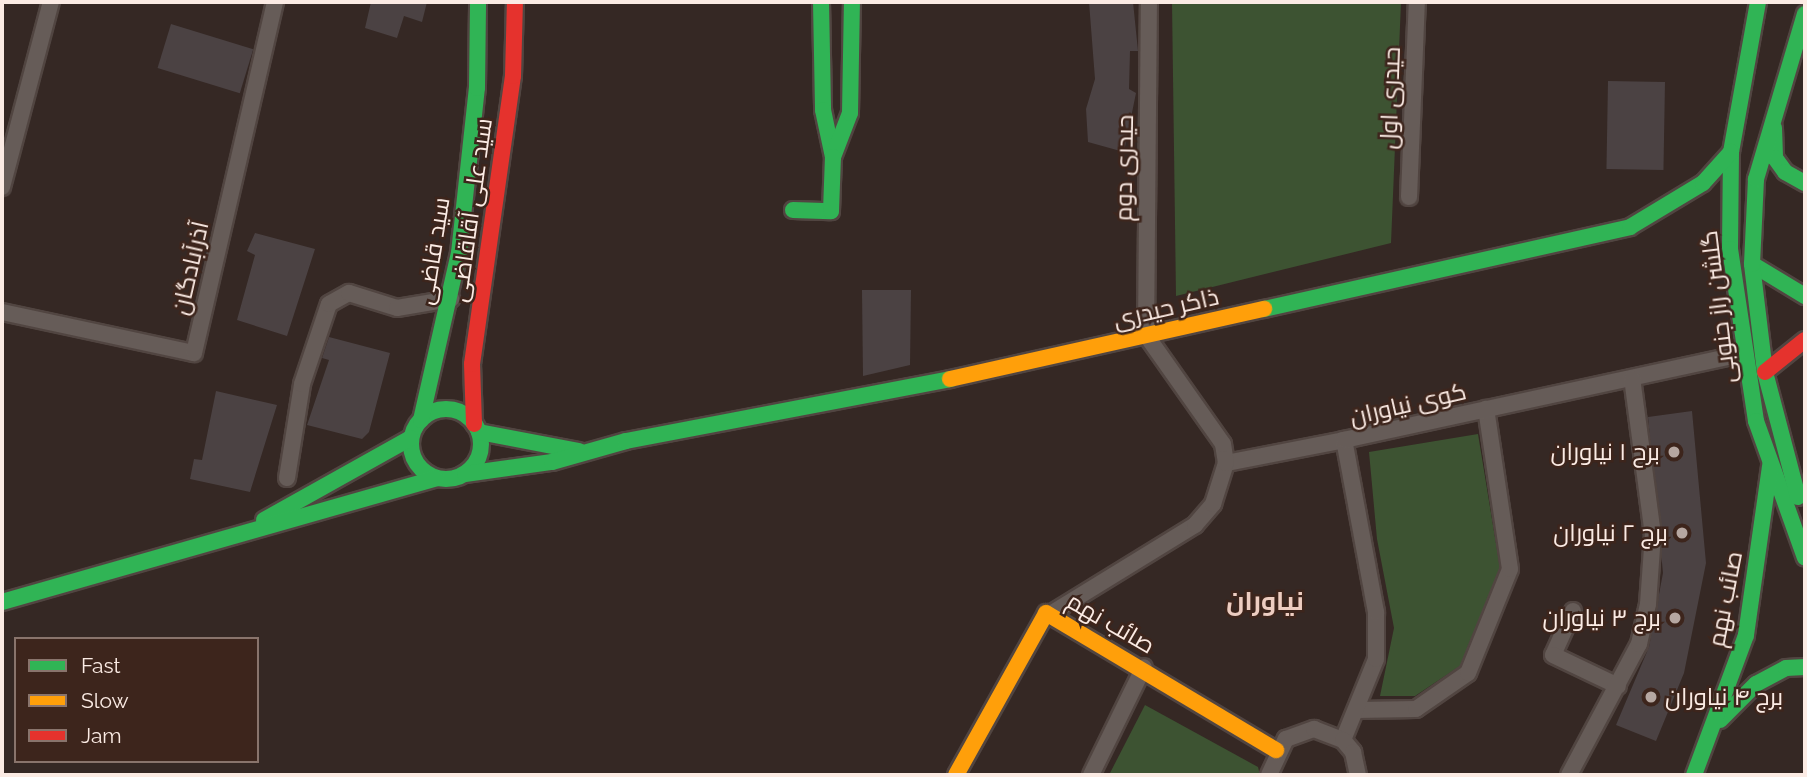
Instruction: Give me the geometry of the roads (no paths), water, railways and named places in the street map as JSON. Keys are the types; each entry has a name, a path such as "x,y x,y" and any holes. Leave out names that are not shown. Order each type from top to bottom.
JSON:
{"street":[{"path":"2,187 51,2"},
{"name":"آذرآبادگان","path":"2,312 194,353 275,2"},
{"name":"سید قاضی","path":"421,420 451,299 477,88 478,2"},
{"name":"سید علی آقاقاضی","path":"476,428 472,364 513,76 515,2"},
{"path":"793,210 831,211 833,157 823,110 821,2"},
{"path":"833,157 850,113 852,2"},
{"name":"حیدری دوم","path":"1146,335 1149,2"},
{"name":"حیدری اول","path":"1409,197 1417,2"},
{"name":"گلشن راز جنوبی","path":"1758,2 1731,152 1730,249 1742,354 1769,466 1805,558"},
{"name":"گلشن راز جنوبی","path":"1805,14 1756,179 1752,264 1765,372 1805,517"},
{"path":"1774,118 1775,158 1785,172 1805,183"},
{"name":"ذاکر حیدری","path":"465,474 552,463 586,452 968,376 1630,227 1703,183 1731,152"},
{"path":"1752,264 1805,296"},
{"path":"287,478 302,384 329,304 349,293 405,309 451,299 480,304"},
{"path":"1052,613 1195,525 1213,504 1226,463 1223,444 1146,335"},
{"path":"1765,372 1805,340"},
{"name":"کوی نیاوران","path":"1343,740 1376,659 1376,612 1344,440 1742,354"},
{"path":"1569,775 1639,644 1652,570 1649,493 1632,377"},
{"path":"1357,710 1416,709 1468,673 1510,569 1486,409"},
{"path":"250,528 411,438 421,420 450,410 476,428 586,452"},
{"path":"2,602 250,528 304,520 436,478 465,474 477,460 476,428"},
{"path":"411,438 414,458 436,478"},
{"path":"1226,463 1344,440"},
{"name":"صائب نهم","path":"1694,775 1715,725 1746,635 1769,466"},
{"path":"1573,611 1553,655 1618,686"},
{"name":"صائب نهم","path":"956,775 1041,616 1052,613 1276,750"},
{"path":"1091,775 1144,667"},
{"path":"1706,775 1715,725 1756,684 1786,668 1805,667"},
{"path":"1269,775 1276,750 1293,736 1314,729 1343,740 1353,752 1358,775"}],"place":[{"name":"برح ۱ نیاوران","path":"1674,452"},
{"name":"برج ۲ نیاوران","path":"1682,533"},
{"name":"برج ۳ نیاوران","path":"1675,618"},
{"name":"برج ۴ نیاوران","path":"1651,697"}],"district":[{"name":"نیاوران","path":"1265,602"}]}
